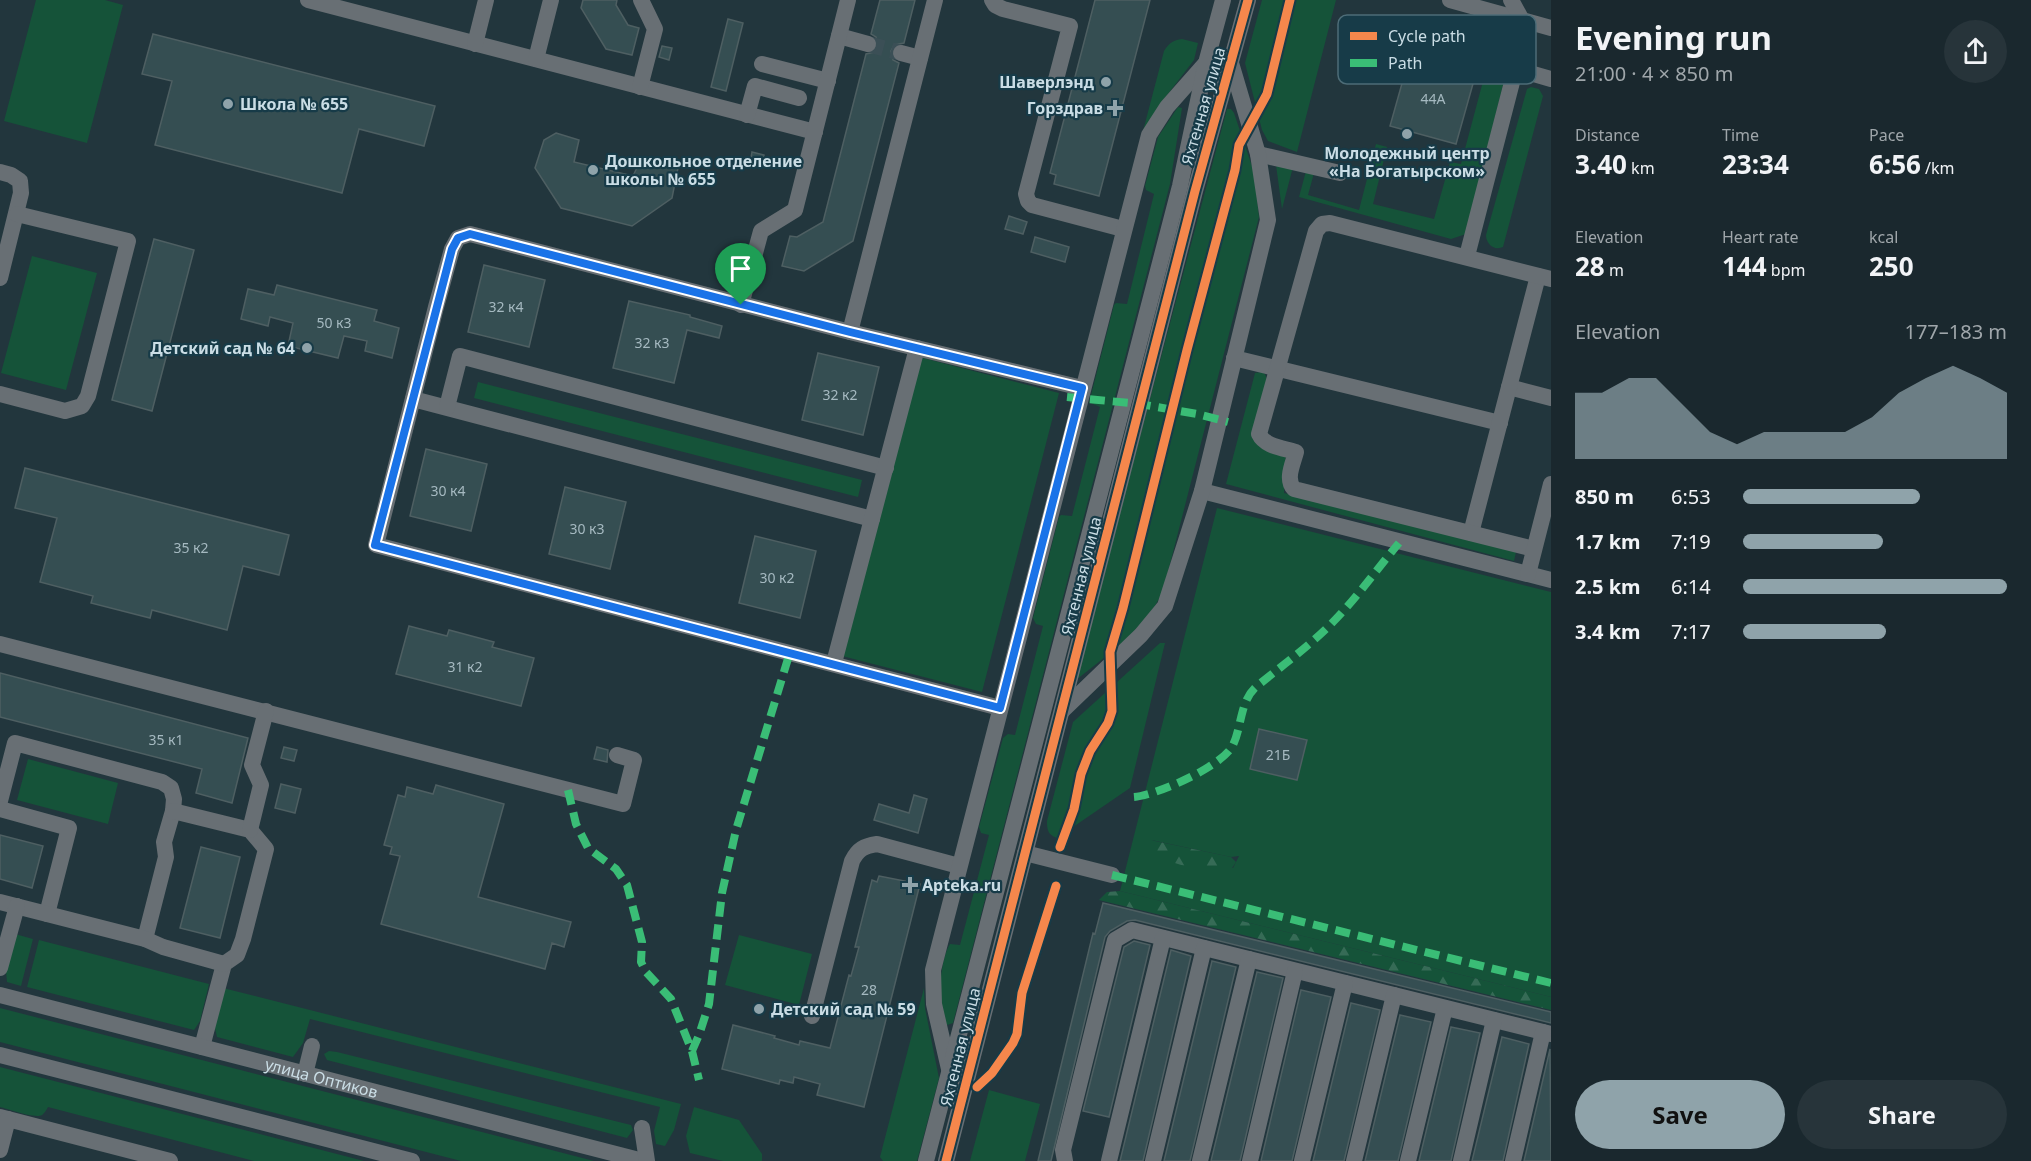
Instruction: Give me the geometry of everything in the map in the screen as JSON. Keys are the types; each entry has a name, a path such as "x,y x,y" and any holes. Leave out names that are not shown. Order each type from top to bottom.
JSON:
{"street":[{"path":"308,0 815,132"},
{"path":"475,44 486,0"},
{"path":"536,59 551,0"},
{"path":"640,87 655,29 641,0"},
{"path":"741,305 761,231 795,210 848,0"},
{"path":"850,332 935,0"},
{"path":"992,0 995,5 1003,9 1070,26 1026,194 1028,201 1032,205 1123,229"},
{"name":"Яхтенная улица","path":"926,1161 1180,186 1222,0"},
{"name":"Яхтенная улица","path":"946,1161 1200,172 1248,0"},
{"path":"1450,0 1504,15"},
{"path":"1511,0 1519,15"},
{"path":"1536,24 1551,28"},
{"path":"839,36 868,44"},
{"path":"902,53 920,58"},
{"path":"950,1071 934,1004 933,970 1149,135 1167,107 1206,63"},
{"path":"1061,712 1141,635 1165,606 1202,491 1268,220 1258,154 1231,63"},
{"path":"762,64 828,81"},
{"path":"1536,75 1551,79"},
{"path":"1467,256 1512,84"},
{"path":"747,114 755,86 799,98"},
{"path":"1258,154 1340,173"},
{"path":"0,172 11,175 20,182 21,193 0,278"},
{"path":"0,394 65,411 82,406 88,396 128,242 17,214"},
{"path":"1471,533 1509,387 1545,278 1467,256 1330,223 1322,224 1316,231 1259,434 1261,439 1268,444 1296,452 1289,482 1294,489 1534,549"},
{"path":"1000,708 375,545 452,249 458,238 470,234 741,305 1082,388"},
{"path":"834,663 917,348"},
{"path":"447,408 460,356 886,468"},
{"path":"1234,358 1500,423"},
{"path":"1509,387 1551,398"},
{"path":"413,399 872,519"},
{"path":"1528,574 1551,484"},
{"path":"1202,491 1551,580"},
{"path":"0,644 623,804 634,760 617,755"},
{"path":"250,830 261,785 252,765 266,711"},
{"path":"0,801 15,742 162,782 171,788 174,799 164,842 166,857 145,939"},
{"path":"0,809 69,828 47,914"},
{"path":"173,811 250,830 266,849 243,939 237,955 224,964 201,1047"},
{"path":"812,1016 852,861 857,851 865,846 877,844 960,866"},
{"path":"1025,853 1112,875"},
{"path":"0,902 145,939 163,947 224,964"},
{"path":"0,969 17,906"},
{"path":"1065,1161 1063,1150 1115,940 1132,930 1547,1033 1513,1161"},
{"path":"1109,1161 1163,938"},
{"path":"1154,1161 1204,948"},
{"path":"1200,1161 1250,960"},
{"path":"1250,1161 1295,971"},
{"path":"1302,1161 1346,983"},
{"name":"улица Оптиков","path":"0,995 645,1161"},
{"path":"1354,1161 1394,995"},
{"path":"1408,1161 1445,1008"},
{"path":"1461,1161 1494,1020"},
{"path":"305,1074 312,1046"},
{"path":"0,1055 412,1161"},
{"path":"0,1150 4,1118 170,1161"},
{"path":"642,1128 645,1161"}],"green space":[{"path":"36,0 105,0 123,5 87,143 4,121"},
{"path":"1262,0 1336,0 1297,152 1268,141 1262,130 1245,63"},
{"path":"1182,39 1198,43 1194,60 1143,131 1164,51 1172,42"},
{"path":"1482,84 1503,84 1466,234 1451,239 1299,197 1306,171 1314,173 1308,195 1359,210 1376,144 1387,147 1373,204 1434,219 1450,162 1461,164"},
{"path":"1531,87 1539,89 1543,96 1503,247 1497,248 1489,244 1486,235 1527,89"},
{"path":"1178,107 1182,108 1170,184 953,1023 947,1025 943,1018 940,998 944,961 950,944 960,945 989,835 981,833 979,827 1003,738 1008,734 1015,735 1043,626 1036,624 1033,618 1059,517 1061,515 1072,516 1100,407 1091,403 1090,399 1114,305 1116,303 1127,304 1154,194 1146,190 1145,186 1158,137"},
{"path":"1227,109 1231,109 1234,113 1254,172 1259,217 1166,580 1156,605 1147,617 1111,652 1075,681"},
{"path":"1276,165 1293,167 1282,209"},
{"path":"32,256 97,273 66,390 1,373"},
{"path":"919,357 1059,393 982,692 842,656"},
{"path":"1255,373 1265,374 1269,385 1255,441 1286,452 1284,493 1516,552 1514,561 1226,484"},
{"path":"478,382 862,480 858,497 474,398"},
{"path":"1217,508 1551,592 1551,997 1120,891","holes":["1151,840 1231,857 1239,856 1233,868"]},
{"path":"1160,643 1165,643 1130,788 1057,838 1054,837 1049,832 1047,821 1073,722"},
{"path":"28,759 118,783 108,824 17,800"},
{"path":"1150,840 1231,857 1236,862 1232,868 1221,870 1189,867 1146,852"},
{"path":"1120,891 1551,997 1551,1010 1099,900 1107,892"},
{"path":"15,934 33,939 21,986 7,982 6,971"},
{"path":"739,935 812,954 799,1005 725,985"},
{"path":"39,940 209,984 200,1021 194,1030 27,987"},
{"path":"223,988 681,1104 674,1130 665,1146 656,1144 654,1131 660,1107 310,1019 303,1043 293,1057 217,1037 214,1024"},
{"path":"924,988 925,1008 939,1078 917,1161 883,1161 880,1157"},
{"path":"0,1008 594,1161 461,1161 0,1042"},
{"path":"329,1051 631,1125 633,1130 627,1138 327,1060 324,1054"},
{"path":"0,1067 364,1161 254,1161 48,1107 39,1116 21,1113 0,1107"},
{"path":"989,1090 1040,1104 1025,1161 970,1161"},
{"path":"694,1107 739,1120 762,1154 762,1161 723,1161 690,1153 686,1136"}],"building":[{"path":"583,0 617,0 616,5 628,25 639,28 632,55 606,49 581,8"},
{"path":"880,0 915,0 904,43 894,45 891,51 893,60 899,63 853,241 804,271 782,266 790,236 797,237 823,222 866,54 875,52 878,46 876,37 871,34"},
{"path":"1095,0 1150,0 1099,196 1054,184 1056,175 1050,173"},
{"path":"728,19 743,23 726,91 711,87"},
{"path":"153,34 435,106 424,146 359,129 342,193 155,145 172,81 142,74"},
{"path":"662,46 672,48 669,60 659,57"},
{"path":"1402,84 1473,84 1456,144 1390,126"},
{"path":"556,133 579,140 574,162 633,176 642,157 678,168 672,198 632,226 561,208 535,168 544,140"},
{"path":"752,152 764,155 762,167 750,164"},
{"path":"1009,216 1027,222 1023,234 1005,229"},
{"path":"1035,237 1069,247 1065,262 1031,252"},
{"path":"154,239 194,250 152,411 112,400"},
{"path":"484,265 545,280 529,347 468,332"},
{"path":"277,285 377,310 374,321 399,328 392,358 365,351 367,341 344,336 338,358 288,346 293,323 270,317 268,326 241,319 248,289 274,295"},
{"path":"629,301 690,315 690,317 722,326 719,338 687,330 674,383 613,368"},
{"path":"818,353 879,367 863,435 802,420"},
{"path":"426,449 487,464 471,531 410,516"},
{"path":"25,468 289,535 279,575 243,566 227,630 152,610 150,618 91,603 93,596 40,582 57,518 15,508"},
{"path":"565,487 626,502 610,569 549,554"},
{"path":"755,536 816,551 800,618 739,603"},
{"path":"409,626 447,636 449,630 494,642 492,647 534,658 521,706 396,674"},
{"path":"0,673 248,738 232,803 196,793 202,769 0,717"},
{"path":"1259,729 1307,740 1297,780 1250,769"},
{"path":"284,747 297,750 294,761 281,758"},
{"path":"597,747 608,750 607,762 594,759"},
{"path":"281,784 301,789 295,813 275,808"},
{"path":"436,785 504,804 478,897 571,922 564,947 552,943 545,969 381,924 400,856 390,854 392,847 384,845 398,795 405,797 407,787 433,794"},
{"path":"914,795 927,799 918,833 874,820 879,804 909,813"},
{"path":"0,835 43,846 32,888 0,879"},
{"path":"201,847 240,857 220,938 180,928"},
{"path":"879,876 920,884 864,1107 817,1095 820,1084 794,1077 793,1083 780,1080 779,1084 722,1069 733,1025 799,1045 800,1041 830,1048 849,975 851,976 859,947 855,947 872,880 877,882"},
{"path":"1103,903 1551,1012 1551,1023 1135,920 1127,921 1110,931 1105,937 1051,1161 1038,1161 1093,933 1095,934"},
{"path":"1134,941 1150,945 1109,1117 1083,1111 1124,947"},
{"path":"1171,950 1191,956 1143,1161 1120,1161"},
{"path":"1212,961 1236,967 1190,1161 1164,1161"},
{"path":"1257,972 1283,978 1240,1161 1211,1161"},
{"path":"1301,990 1331,997 1292,1161 1261,1161"},
{"path":"1351,1003 1380,1010 1344,1161 1313,1161"},
{"path":"1400,1015 1431,1022 1398,1161 1365,1161"},
{"path":"1451,1027 1480,1033 1451,1161 1419,1161"},
{"path":"1502,1037 1529,1044 1503,1161 1472,1161"},
{"path":"1550,1049 1551,1161 1524,1161"}],"tunnel":[{"path":"868,44 901,53"}],"marked path":[{"path":"1067,397 1140,404 1228,422"},
{"path":"1134,797 1158,791 1188,778 1217,762 1227,753 1236,738 1244,706 1251,692 1331,624 1399,543"},
{"path":"692,1051 709,1004 722,893 736,830 790,652"},
{"path":"568,790 576,824 588,848 616,869 627,885 642,942 641,962 646,972 671,999 692,1051 699,1080"},
{"path":"1112,875 1551,983"}],"cycle path":[{"path":"946,1161 1195,191 1248,0"},
{"path":"1060,847 1074,809 1081,774 1090,751 1108,723 1112,711 1110,652 1235,170 1239,145 1267,94 1290,0"},
{"path":"977,1087 992,1073 1017,1034 1022,993 1056,886"}],"place":[{"name":"Шаверлэнд","path":"1106,82"},
{"name":"Школа № 655","path":"228,104"},
{"name":"Горздрав","path":"1115,108"},
{"name":"Молодежный центр «На Богатырском»","path":"1407,134"},
{"name":"Дошкольное отделение школы № 655","path":"593,170"},
{"name":"Детский сад № 64","path":"307,348"},
{"name":"Apteka.ru","path":"910,885"},
{"name":"Детский сад № 59","path":"759,1009"}],"route":[{"path":"470,234 741,305 1082,388 1000,708 375,545 436,307 452,249 458,238 470,234"}]}
